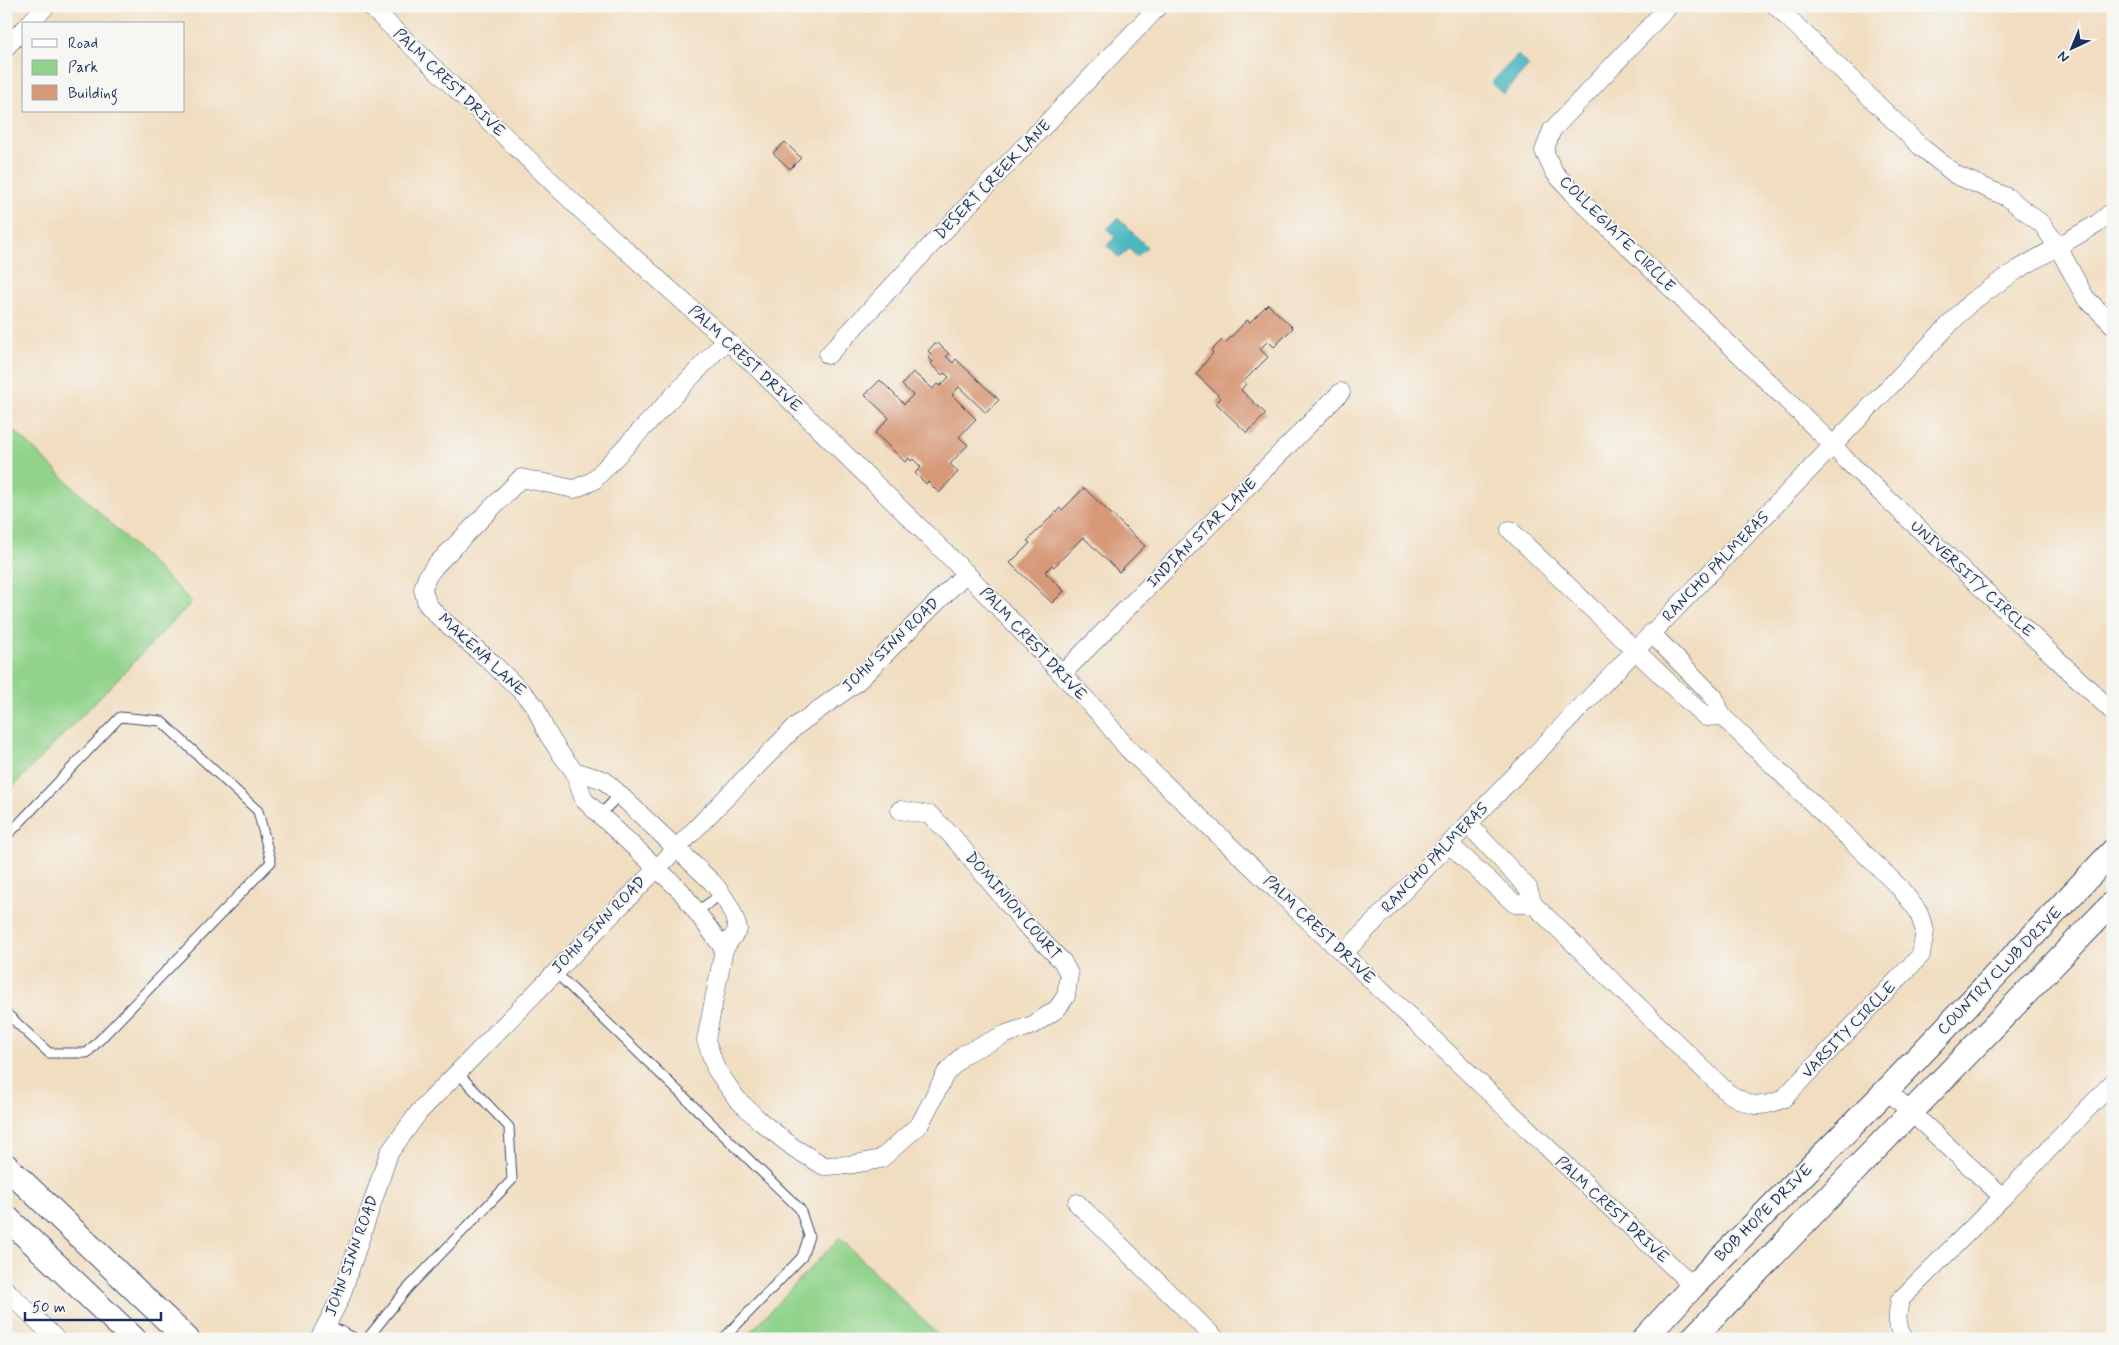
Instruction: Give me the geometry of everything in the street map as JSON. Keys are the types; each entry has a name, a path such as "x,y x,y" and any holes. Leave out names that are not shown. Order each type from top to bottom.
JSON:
{"main road":[{"name":"COUNTRY CLUB DRIVE","path":"1886,1090 2113,852"},
{"name":"COUNTRY CLUB DRIVE","path":"1910,1112 2113,903"},
{"name":"BOB HOPE DRIVE","path":"1644,1339 1692,1286 1886,1090"},
{"path":"1692,1339 1910,1112"},
{"path":"6,1166 187,1339"},
{"path":"6,1217 134,1339"}],"street":[{"path":"31,22 46,6"},
{"name":"PALM CREST DRIVE","path":"370,6 580,209 754,365 966,573 1097,711 1128,749 1692,1286"},
{"name":"DESERT CREEK LANE","path":"828,355 1159,6"},
{"name":"COLLEGIATE CIRCLE","path":"1669,6 1552,130 1544,151 1554,172 1576,196 1834,446"},
{"path":"1776,6 1920,146 1956,175 2007,197 2042,224 2058,247 2084,297 2113,325"},
{"path":"6,47 22,31"},
{"name":"RANCHO PALMERAS","path":"1344,953 1971,302 2017,270 2097,224 2113,211"},
{"name":"MAKENA LANE","path":"655,868 584,800 574,771 546,731 534,706 491,662 438,617 427,604 423,589 427,577 436,566 520,478 574,489 593,481 726,340"},
{"name":"INDIAN STAR LANE","path":"1062,674 1342,392"},
{"name":"UNIVERSITY CIRCLE","path":"1834,446 1850,464 2113,712"},
{"path":"1510,530 1706,717 1722,716"},
{"name":"JOHN SINN ROAD","path":"323,1332 340,1300 389,1153 419,1112 554,971 796,726 857,682 966,573"},
{"name":"VARSITY CIRCLE","path":"1468,824 1528,888 1533,904 1728,1092 1744,1103 1764,1106 1784,1099 1921,955 1925,931 1918,911 1900,888 1722,716 1714,697 1651,633"},
{"path":"1681,695 1697,679"},
{"path":"574,771 604,780 675,848"},
{"name":"DOMINION COURT","path":"675,848 712,882 722,894 734,914 738,930 724,950 706,1040 716,1068 737,1099 760,1122 794,1148 824,1166 849,1165 881,1159 920,1124 946,1073 964,1054 1006,1034 1033,1026 1057,1010 1066,996 1069,974 1062,961 1025,924 952,836 930,816 900,810"},
{"path":"1448,844 1515,904 1533,904"},
{"path":"655,868 681,891 724,950"},
{"path":"1495,886 1510,870"},
{"path":"1906,1339 1902,1335 1896,1318 1900,1300 2003,1197 2113,1082"},
{"path":"1886,1090 2003,1197"},
{"path":"1077,1203 1216,1339"},
{"path":"6,1290 56,1339"}],"lane":[{"path":"6,837 120,717 161,721 258,811 271,862 87,1053 49,1053 6,1013"},
{"path":"600,815 619,794"},
{"path":"696,912 722,894"},
{"path":"554,971 800,1209 809,1236 802,1257 723,1339"},
{"path":"367,1339 407,1288 512,1180 509,1126 457,1072"},
{"path":"323,1332 356,1339"}],"green space":[{"path":"12,428 192,602 6,794 6,433"},
{"path":"840,1238 942,1339 744,1339"}],"water":[{"path":"1518,55 1529,66 1503,94 1491,83"},
{"path":"1118,218 1147,247 1137,257 1129,249 1119,258 1107,246 1115,237 1107,229"}],"building":[{"path":"785,142 801,158 790,169 773,153"},
{"path":"1268,304 1293,328 1274,347 1268,341 1260,349 1268,357 1244,381 1246,384 1241,390 1266,414 1247,433 1216,403 1221,398 1196,374 1213,353 1211,351 1223,339 1226,342 1247,320 1250,322"},
{"path":"938,343 949,354 946,356 953,363 956,359 999,400 986,413 959,387 952,395 976,419 959,437 968,445 950,464 958,472 939,493 915,473 921,467 913,459 911,461 909,458 905,462 875,433 889,418 865,395 880,380 904,404 913,395 902,385 913,372 933,389 937,384 940,386 949,377 944,373 942,375 928,358 931,354 928,351 934,344"},
{"path":"1084,488 1145,546 1119,572 1083,537 1054,567 1052,565 1045,572 1064,591 1052,603 1010,563 1030,543 1027,541 1060,508 1062,510"}]}
